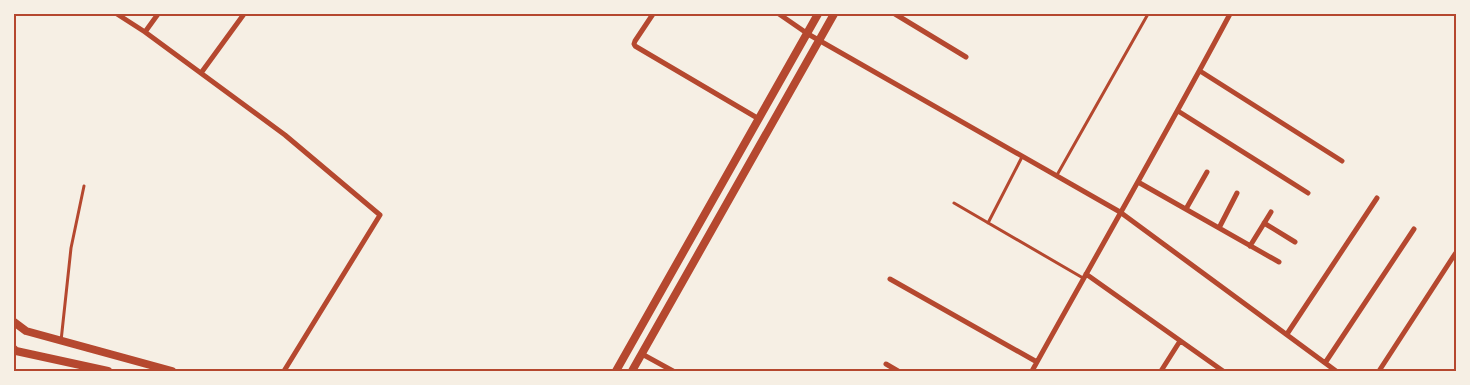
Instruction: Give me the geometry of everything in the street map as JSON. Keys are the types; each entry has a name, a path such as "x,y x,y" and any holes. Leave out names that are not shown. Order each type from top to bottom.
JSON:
{"street":[{"path":"118,14 285,136 380,215 284,371"},
{"path":"145,32 158,14"},
{"path":"201,73 244,14"},
{"path":"653,14 635,41 635,46 760,119"},
{"path":"779,14 820,41 1120,212 1336,371"},
{"path":"616,371 818,14"},
{"path":"632,371 834,14"},
{"path":"895,14 966,57"},
{"path":"1032,371 1178,111 1230,14"},
{"path":"1200,71 1342,161"},
{"path":"1178,111 1308,193"},
{"path":"1186,209 1207,172"},
{"path":"1138,182 1279,262"},
{"path":"1219,228 1237,194"},
{"path":"1287,334 1377,198"},
{"path":"1250,246 1270,212"},
{"path":"1264,223 1295,242"},
{"path":"1325,363 1414,229"},
{"path":"1379,371 1455,254"},
{"path":"1085,276 1180,341 1216,369 1223,371"},
{"path":"890,279 1037,362"},
{"path":"14,322 26,331 172,371"},
{"path":"1161,371 1180,341"},
{"path":"14,349 108,371"},
{"path":"642,354 673,371"},
{"path":"886,364 898,371"}],"lane":[{"path":"1058,175 1148,14"},
{"path":"988,223 1022,156"},
{"path":"60,341 71,248 84,186"},
{"path":"954,203 1085,276"}]}
